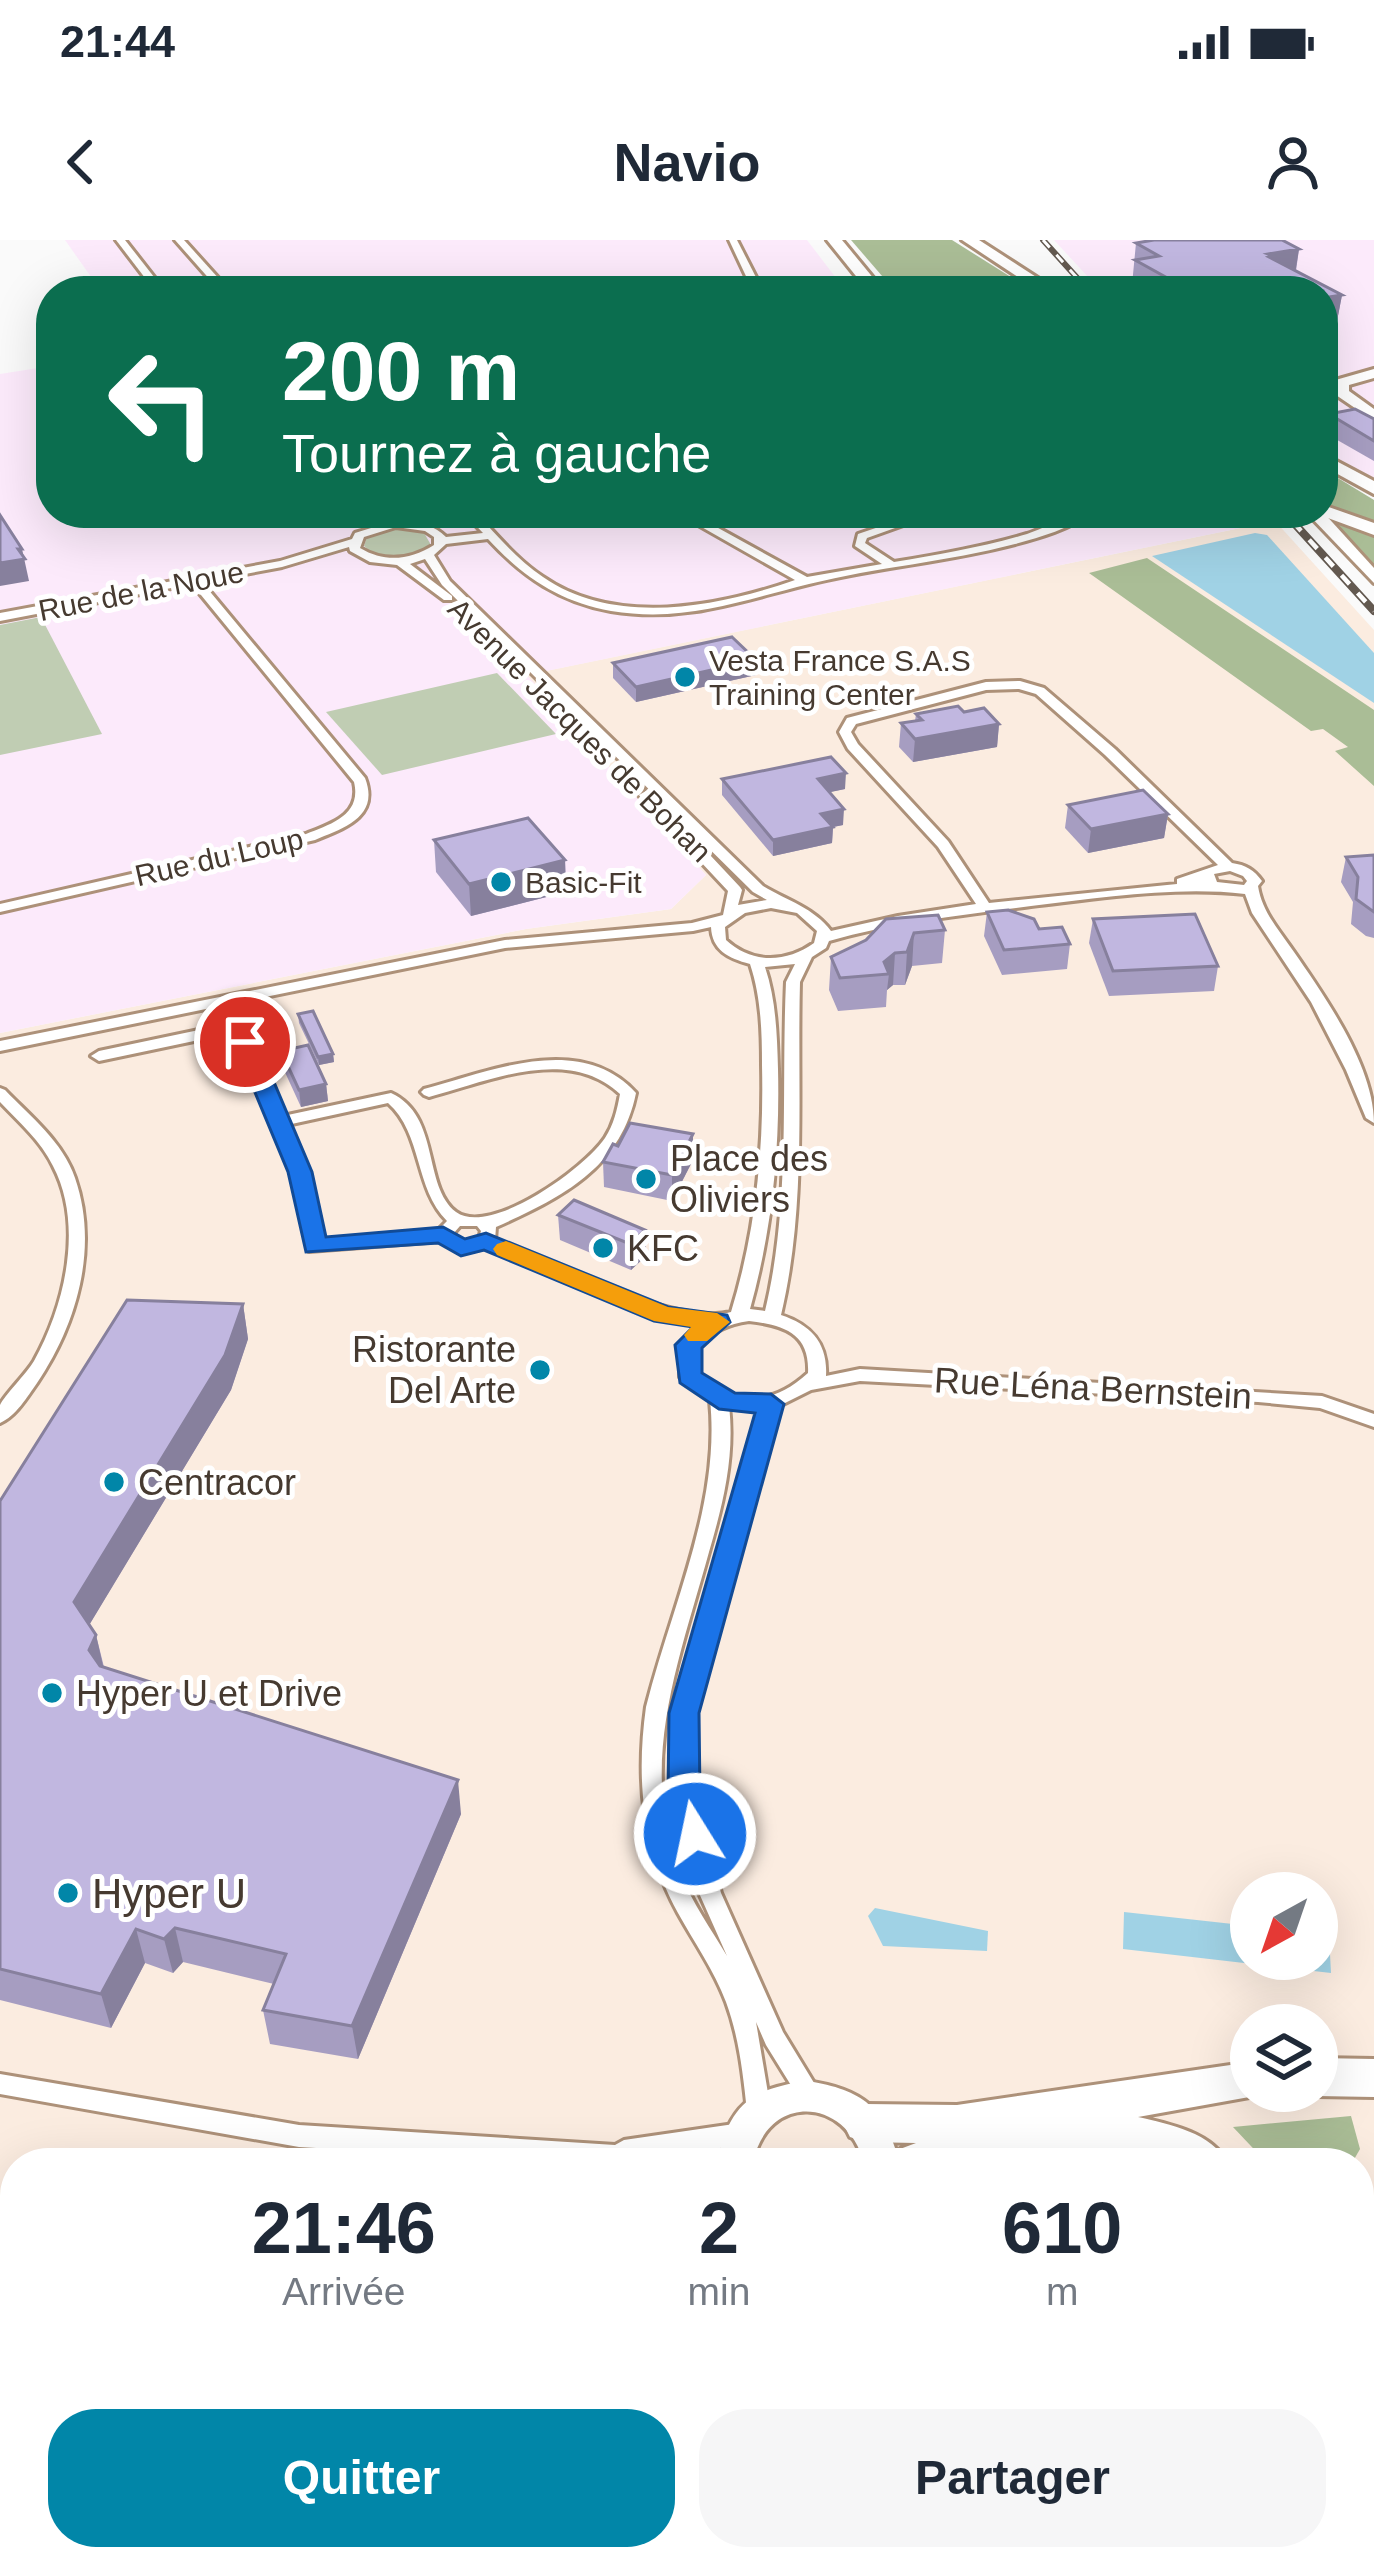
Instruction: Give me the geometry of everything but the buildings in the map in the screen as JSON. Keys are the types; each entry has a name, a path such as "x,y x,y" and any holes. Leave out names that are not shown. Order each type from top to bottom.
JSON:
{"highway":[{"path":"1338,2078 1374,2078"},
{"path":"865,2123 956,2124 1230,2084"},
{"path":"975,2148 1010,2139 1125,2131 1184,2148"}],"main road":[{"path":"834,240 864,276"},
{"path":"968,240 1026,276"},
{"path":"1338,468 1374,489"}],"street":[{"path":"108,240 136,276"},
{"path":"120,240 148,276"},
{"path":"179,240 211,276"},
{"path":"733,240 751,276"},
{"path":"1338,384 1374,373"},
{"path":"1338,391 1374,416"},
{"path":"357,548 364,528"},
{"path":"428,528 441,541"},
{"path":"485,528 548,586 610,607 696,607 1056,528"},
{"path":"710,528 805,581"},
{"path":"886,528 862,536 859,544 889,564"},
{"path":"1333,528 1374,578"},
{"path":"399,561 428,555 441,541 492,535"},
{"name":"Rue de la Noue","path":"0,617 357,548 399,561"},
{"name":"Avenue Jacques de Bohan","path":"428,555 446,583 763,893 814,917 884,920"},
{"name":"Avenue Jacques de Bohan","path":"399,561 452,601 724,874 735,890 726,917"},
{"name":"Rue du Loup","path":"0,908 310,837 350,818 362,806 365,792 360,781 195,581"},
{"path":"985,907 943,844 853,746 845,731 851,722 986,686 1020,685 1040,691 1227,866 1251,874 1258,912 1315,990 1350,1053 1374,1118"},
{"path":"1169,886 1227,866"},
{"path":"1207,874 1208,882 1218,889"},
{"path":"772,1317 784,1278 794,1182 793,982 805,956 824,938 884,920 985,907 1169,886 1240,891 1252,887"},
{"path":"0,1046 505,944 693,928 755,905 787,906"},
{"path":"718,941 726,917"},
{"path":"814,917 824,938"},
{"path":"638,932 718,941 726,950 756,962 805,956"},
{"path":"739,1316 760,1250 773,1137 769,1012 756,962"},
{"path":"100,1056 237,1027 300,1172 315,1246 450,1228 473,1219 486,1233 664,1315 717,1322 739,1316 772,1317 797,1326 812,1339 820,1358 817,1376 781,1403 718,1398 689,1377 688,1345 664,1315"},
{"path":"278,1122 392,1098 400,1103 422,1149 440,1210 461,1248 590,1165 627,1113 628,1093 604,1071 574,1064 429,1092"},
{"path":"0,1093 38,1133 67,1177 79,1249 64,1318 24,1392 0,1417"},
{"path":"688,1345 717,1322"},
{"name":"Rue Léna Bernstein","path":"808,1384 860,1375 1258,1396 1322,1402 1374,1420"},
{"path":"718,1398 724,1420 714,1491 658,1702 651,1746 654,1809 674,1885 738,2001 752,2054 745,2136"},
{"path":"771,1404 684,1713 684,1796 710,1893 774,2038 810,2096"},
{"path":"0,2084 299,2136 513,2148"},
{"path":"644,2148 745,2136 770,2101 810,2096 849,2107 879,2148"}],"shaded area":[{"path":"65,240 807,240 835,276 90,276"},
{"path":"1054,240 1374,240 1374,482 1338,460 1338,276 1087,276"},
{"path":"36,368 36,528 1241,528 527,675 706,875 671,909 526,929 0,1033 0,374"},
{"path":"1241,528 1281,528 1374,630 1374,2148 0,2148 0,1033 526,929 671,909 706,875 526,675"}],"green space":[{"path":"851,240 952,240 1009,276 882,276"},
{"path":"1338,478 1374,500 1374,566 1338,526"},
{"path":"393,528 423,531 431,545 397,558 364,546 367,537"},
{"path":"1147,558 1374,710 1374,786 1335,751 1348,747 1323,729 1311,731 1089,573"},
{"path":"41,617 102,734 0,755 0,625"},
{"path":"497,673 556,734 382,775 326,712"},
{"path":"1351,2116 1360,2148 1253,2148 1233,2127"}],"water":[{"path":"1255,533 1267,535 1374,653 1374,703 1152,556"},
{"path":"875,1908 988,1931 987,1951 883,1946 868,1916"},
{"path":"1124,1912 1230,1924 1230,1961 1123,1949"}],"railway":[{"path":"1043,240 1075,276"},
{"path":"1298,528 1374,611"}],"slow traffic":[{"path":"506,1249 664,1315 717,1322 697,1335"}],"place":[{"name":"Vesta France S.A.S Training Center","path":"685,677"},
{"name":"Basic-Fit","path":"501,882"},
{"name":"Place des Oliviers","path":"646,1179"},
{"name":"KFC","path":"603,1248"},
{"name":"Ristorante Del Arte","path":"540,1370"},
{"name":"Centracor","path":"114,1482"},
{"name":"Hyper U et Drive","path":"52,1693"},
{"name":"Hyper U","path":"68,1893"}],"route":[{"path":"245,1042 300,1172 315,1246 443,1235 452,1246 461,1248 486,1241 664,1315 717,1322 703,1328 688,1345 689,1377 729,1402 771,1404 684,1713 684,1796 695,1834"}]}
